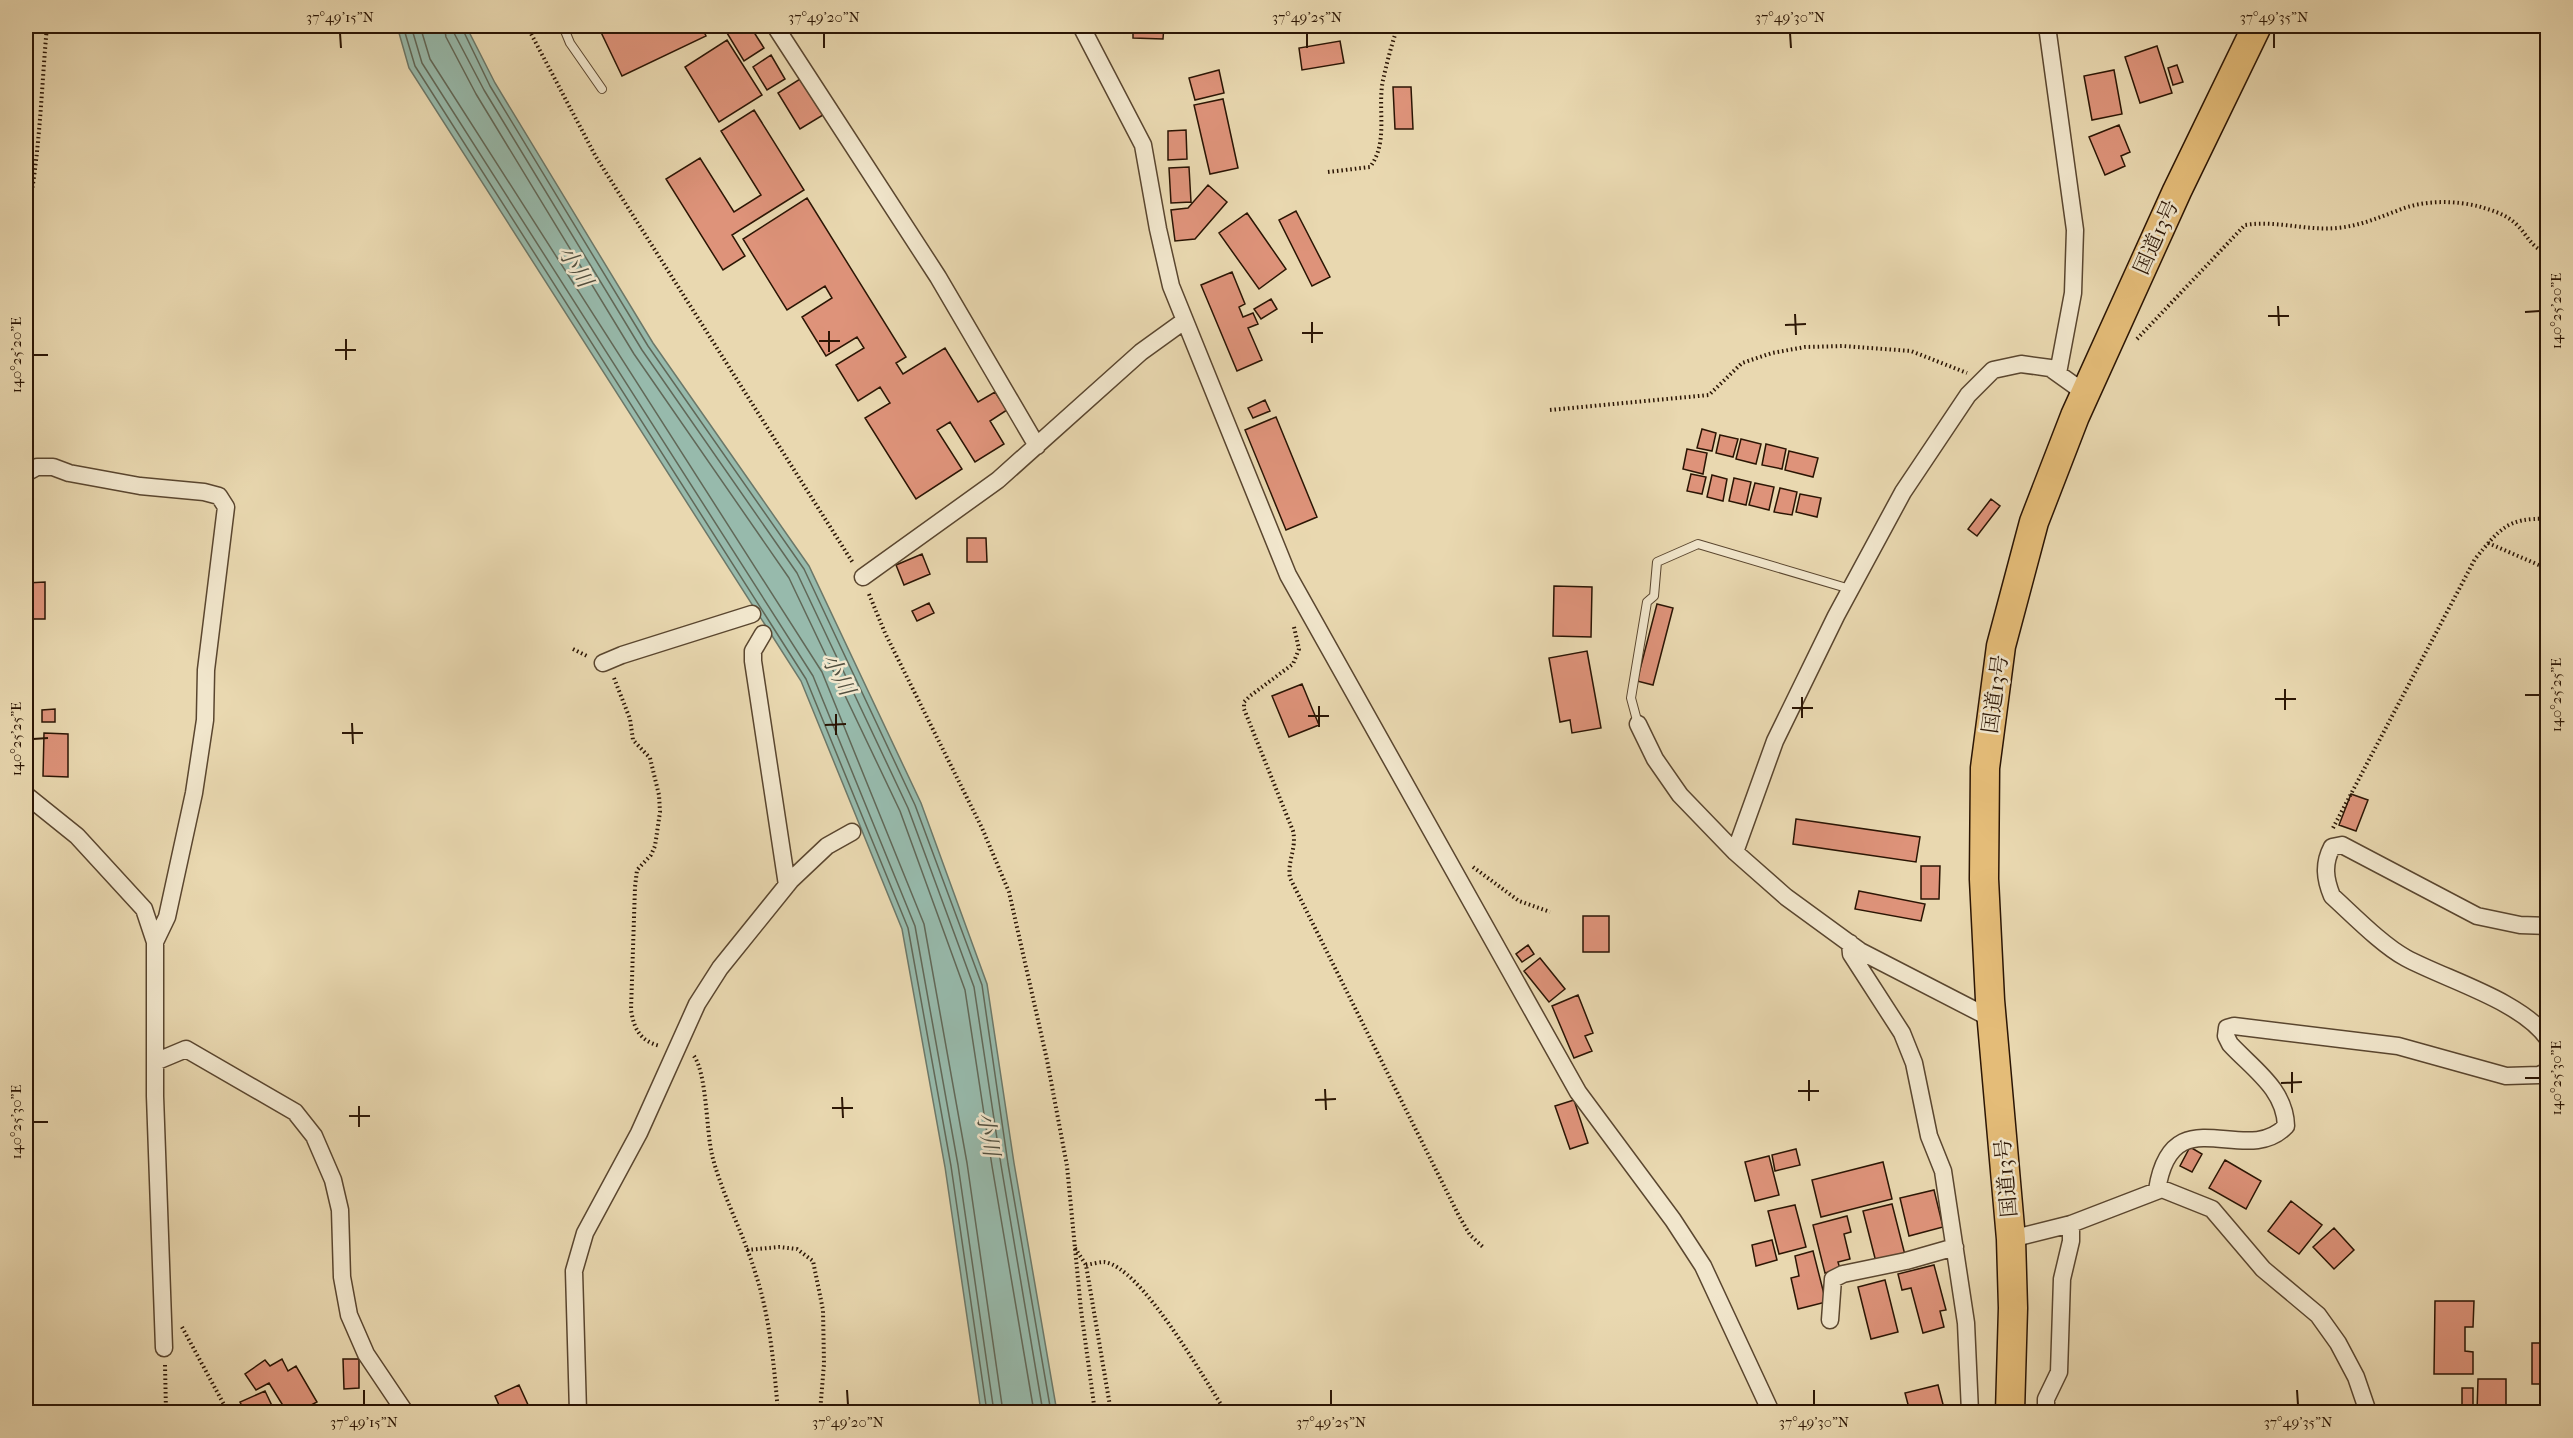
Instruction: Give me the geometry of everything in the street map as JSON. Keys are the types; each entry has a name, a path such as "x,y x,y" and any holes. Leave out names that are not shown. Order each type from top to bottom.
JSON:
{"highway":[{"name":"国道13号","path":"2010,1413 2012,1239 1992,1018 1984,879 1985,768 2001,646 2034,522 2085,393 2177,191 2257,26"}],"street":[{"path":"775,26 938,277 1037,446"},
{"path":"1081,26 1143,145 1158,229 1172,286 1184,321 1293,585 1578,1092 1673,1220 1702,1266 1771,1413"},
{"path":"2047,26 2075,230 2073,293 2058,373"},
{"path":"863,577 998,480 1141,352 1184,321"},
{"path":"1735,852 1775,741 1850,589 1903,492 1968,395 1993,370 2021,364 2050,368 2085,393"},
{"path":"26,473 37,467 53,467 69,473 140,486 204,492 219,496 226,507 206,670 205,720 194,793 167,917 155,942"},
{"path":"603,663 752,614"},
{"path":"763,634 753,651 753,661 787,885"},
{"path":"1638,724 1655,759 1680,795 1735,852 1786,897 1860,951 1992,1018"},
{"path":"28,800 76,836 144,909 155,942 155,1062 164,1348"},
{"path":"578,1413 574,1271 585,1233 639,1133 697,1004 740,941 787,885 827,846 852,832"},
{"path":"2547,926 2520,925 2477,916 2343,844 2333,847 2326,861 2327,883 2332,896 2404,957 2521,1013 2539,1028 2547,1039"},
{"path":"1850,943 1851,954 1902,1033 1914,1063 1923,1116 1943,1171 1966,1323 1970,1413"},
{"path":"2157,1190 2159,1178 2175,1147 2193,1138 2258,1140 2277,1135 2286,1126 2286,1116 2275,1090 2230,1044 2226,1036 2227,1028 2234,1026 2397,1046 2506,1076 2539,1076 2547,1071"},
{"path":"155,1062 186,1049 295,1112 314,1136 333,1180 340,1210 342,1277 349,1315 366,1354 405,1413"},
{"path":"2012,1239 2071,1224 2162,1189 2212,1209 2263,1269 2318,1315 2338,1343 2356,1377 2368,1413"},
{"path":"2046,1413 2046,1399 2059,1372 2062,1279 2071,1241 2071,1224"},
{"path":"1830,1320 1833,1279 1843,1274 1906,1261 1954,1247"}],"lane":[{"path":"563,26 570,43 602,89"},
{"path":"1638,724 1631,698 1647,602 1654,596 1657,562 1698,544 1850,589"}],"path":[{"path":"26,223 38,162 40,94 47,26"},
{"path":"527,26 596,157 863,577 885,633 981,828 1009,892 1047,1060 1065,1156 1095,1413"},
{"path":"1328,172 1370,167 1377,158 1380,141 1382,82 1398,26"},
{"path":"2104,352 2115,352 2143,334 2245,225 2270,223 2308,229 2339,228 2362,224 2416,205 2464,204 2494,211 2509,218 2533,246 2547,253"},
{"path":"1550,410 1709,395 1742,363 1772,353 1804,347 1843,346 1911,351 1983,380"},
{"path":"2333,847 2332,830 2475,559 2506,524 2530,518 2547,519"},
{"path":"2488,543 2547,569"},
{"path":"1293,585 1288,588 1287,597 1297,638 1298,653 1287,670 1250,696 1245,702 1244,709 1293,831 1295,849 1290,864 1290,878 1459,1216 1470,1235 1483,1246"},
{"path":"1447,858 1472,867 1519,901 1550,912"},
{"path":"747,1250 779,1247 797,1249 813,1261 823,1310 824,1364 820,1413"},
{"path":"1074,1248 1086,1264 1111,1413"},
{"path":"1086,1264 1106,1262 1132,1277 1162,1314 1226,1413"},
{"path":"163,1307 180,1323 228,1413"},
{"path":"164,1348 166,1413"},
{"path":"26,1408 34,1413"}],"water":[{"name":"小川","path":"397,26 466,26 495,83 653,343 809,566 921,803 987,984 1014,1163 1057,1412 981,1412 945,1167 902,929 801,681 409,68"}],"building":[{"path":"598,26 701,26 706,36 622,76"},
{"path":"739,26 750,26 764,48 744,61 727,33"},
{"path":"1133,26 1164,26 1163,39 1133,38"},
{"path":"727,40 762,95 719,122 685,67"},
{"path":"1340,41 1344,63 1302,70 1299,48"},
{"path":"2157,46 2172,93 2140,103 2125,57"},
{"path":"771,55 785,79 767,90 753,67"},
{"path":"2177,65 2183,82 2173,85 2168,68"},
{"path":"1219,70 1224,93 1195,100 1189,78"},
{"path":"2114,70 2122,114 2092,120 2084,76"},
{"path":"800,79 823,115 800,129 778,93"},
{"path":"1393,87 1411,87 1413,129 1395,129"},
{"path":"1223,99 1238,168 1210,174 1194,105"},
{"path":"754,110 804,190 732,235 745,256 723,270 666,179 700,158 734,212 761,195 721,131"},
{"path":"2119,125 2130,152 2121,156 2125,166 2105,175 2089,137"},
{"path":"1186,130 1187,159 1168,160 1168,131"},
{"path":"1189,167 1191,202 1171,203 1169,168"},
{"path":"1208,185 1227,202 1195,239 1175,241 1171,210 1188,208"},
{"path":"807,198 906,357 896,363 903,374 945,348 978,402 995,392 1007,410 990,421 1004,444 975,462 950,422 937,430 962,469 916,499 865,418 890,403 880,387 858,401 836,365 864,348 857,337 826,356 802,317 832,298 825,286 787,310 743,239"},
{"path":"1296,211 1330,277 1312,286 1279,220"},
{"path":"1247,213 1286,269 1259,289 1219,233"},
{"path":"1232,272 1245,304 1239,307 1243,317 1253,313 1258,324 1248,328 1262,360 1237,371 1201,285"},
{"path":"1271,299 1277,309 1261,319 1254,309"},
{"path":"1265,400 1270,411 1253,418 1248,408"},
{"path":"1276,417 1317,517 1286,530 1245,430"},
{"path":"1702,429 1716,433 1712,451 1697,448"},
{"path":"1720,435 1738,439 1733,457 1716,453"},
{"path":"1741,439 1761,444 1756,464 1736,459"},
{"path":"1766,444 1786,449 1782,469 1762,465"},
{"path":"1687,449 1707,453 1703,474 1683,469"},
{"path":"1789,451 1818,458 1813,477 1785,470"},
{"path":"1691,474 1706,477 1702,494 1687,491"},
{"path":"1712,475 1727,479 1723,501 1707,497"},
{"path":"1734,478 1751,482 1746,505 1729,501"},
{"path":"1755,483 1774,487 1769,510 1749,505"},
{"path":"1780,488 1797,492 1792,515 1774,512"},
{"path":"1800,494 1821,498 1817,517 1796,512"},
{"path":"1991,499 2000,506 1977,536 1968,529"},
{"path":"967,538 986,538 987,562 967,562"},
{"path":"922,554 930,574 904,585 896,565"},
{"path":"45,582 45,619 26,619 26,583"},
{"path":"1554,586 1592,587 1591,637 1553,636"},
{"path":"929,603 934,613 917,621 912,611"},
{"path":"1657,604 1673,608 1653,685 1637,681"},
{"path":"1587,651 1601,728 1572,733 1570,720 1560,722 1549,658"},
{"path":"1302,684 1319,725 1289,737 1272,696"},
{"path":"55,709 55,722 42,722 42,710"},
{"path":"44,733 68,734 68,777 43,776"},
{"path":"2351,794 2368,800 2356,831 2339,825"},
{"path":"1796,819 1920,837 1916,862 1793,844"},
{"path":"1921,866 1940,866 1939,899 1921,899"},
{"path":"1859,891 1925,904 1921,921 1855,909"},
{"path":"1583,916 1609,916 1609,952 1583,952"},
{"path":"1528,945 1534,954 1522,962 1516,954"},
{"path":"1540,958 1565,989 1549,1002 1524,971"},
{"path":"1578,995 1593,1033 1585,1036 1592,1051 1574,1058 1552,1006"},
{"path":"1574,1100 1588,1143 1570,1149 1555,1106"},
{"path":"2190,1147 2202,1154 2192,1172 2180,1166"},
{"path":"1796,1149 1800,1165 1775,1171 1772,1155"},
{"path":"1769,1156 1779,1195 1755,1201 1745,1162"},
{"path":"2225,1160 2261,1181 2246,1209 2209,1188"},
{"path":"1883,1162 1892,1199 1821,1217 1812,1180"},
{"path":"1934,1190 1943,1227 1909,1236 1900,1198"},
{"path":"2291,1201 2322,1225 2299,1254 2268,1231"},
{"path":"1892,1204 1905,1255 1876,1262 1863,1211"},
{"path":"1795,1205 1806,1247 1779,1254 1768,1211"},
{"path":"1847,1216 1851,1232 1844,1234 1850,1259 1838,1262 1840,1269 1825,1273 1813,1225"},
{"path":"2334,1228 2354,1250 2334,1269 2313,1247"},
{"path":"1772,1240 1777,1260 1756,1266 1752,1245"},
{"path":"1813,1251 1826,1302 1798,1309 1791,1278 1799,1276 1795,1256"},
{"path":"1934,1265 1946,1310 1940,1311 1944,1327 1923,1333 1911,1288 1902,1290 1898,1274"},
{"path":"1885,1280 1898,1332 1871,1339 1858,1287"},
{"path":"2435,1301 2474,1301 2473,1327 2465,1327 2465,1351 2473,1352 2473,1374 2434,1374"},
{"path":"2532,1343 2548,1343 2548,1399 2543,1399 2543,1384 2532,1384"},
{"path":"282,1359 288,1371 296,1366 317,1402 298,1412 287,1412 269,1383 256,1390 245,1374 265,1360 270,1366"},
{"path":"343,1359 359,1359 359,1388 344,1389"},
{"path":"2478,1379 2506,1379 2506,1412 2477,1412"},
{"path":"519,1385 529,1407 518,1412 502,1412 495,1396"},
{"path":"1938,1385 1945,1412 1910,1412 1905,1393"},
{"path":"2462,1388 2473,1388 2473,1412 2462,1412"},
{"path":"265,1391 275,1412 245,1412 240,1402"}]}
